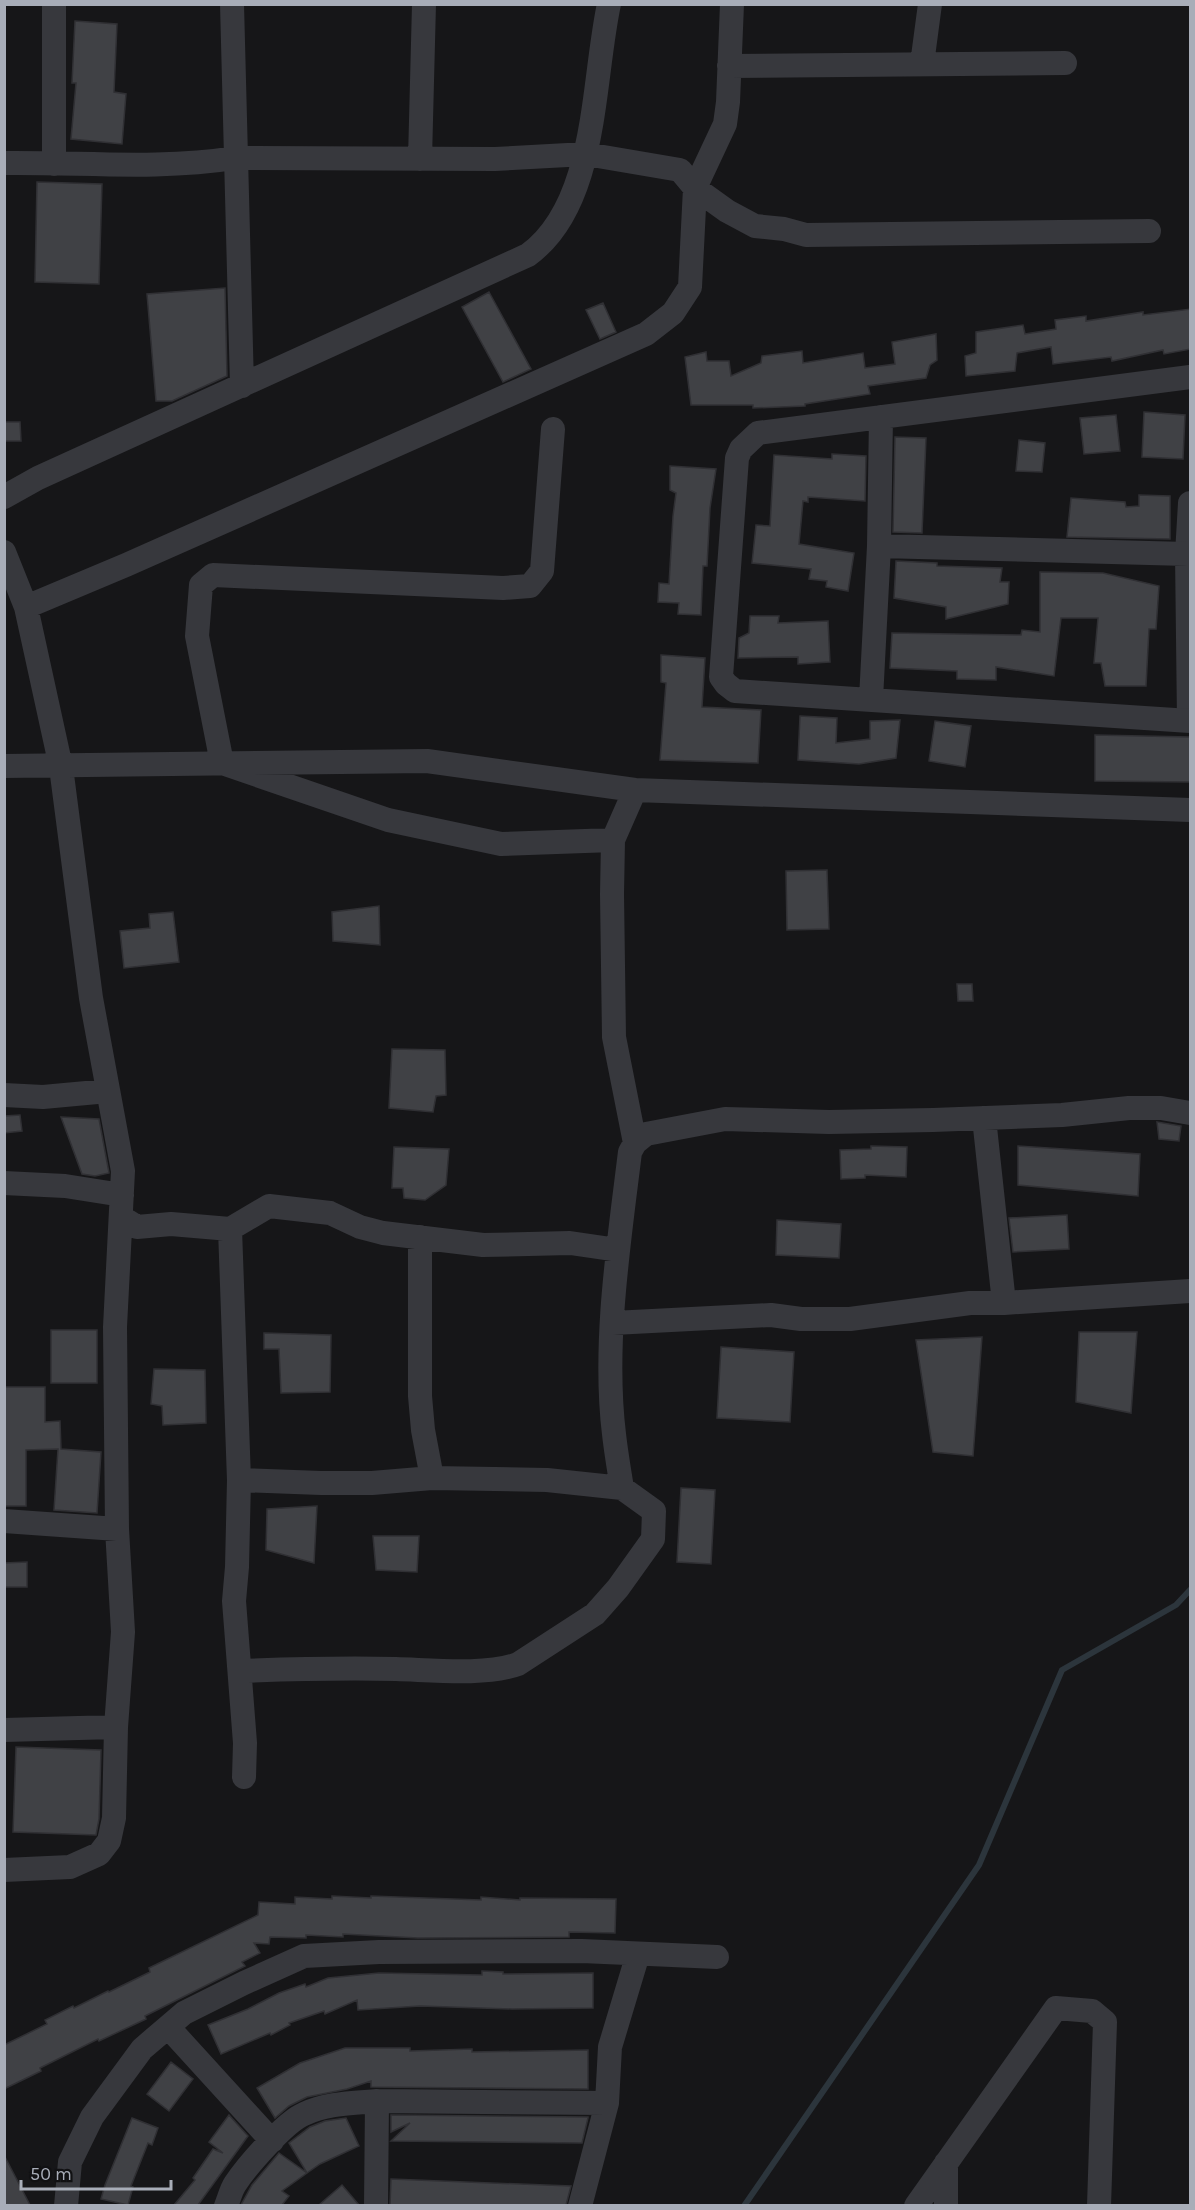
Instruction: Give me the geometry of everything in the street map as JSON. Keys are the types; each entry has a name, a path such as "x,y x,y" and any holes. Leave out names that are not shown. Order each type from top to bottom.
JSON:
{"street":[{"path":"54,4 54,164"},
{"path":"232,4 243,386"},
{"path":"420,159 424,4"},
{"path":"4,496 38,478 528,255 545,243 567,210 586,154 609,4"},
{"path":"26,607 126,565 646,334 673,313 690,287 695,188 725,124 732,4"},
{"path":"922,64 930,4"},
{"path":"729,66 1065,63"},
{"path":"4,163 162,165 203,163 235,158 495,159 586,154 680,170 695,188 727,211 755,226 784,229 806,235 1149,231"},
{"path":"1191,377 758,433 741,449 737,458 721,677 735,691 1190,721 1187,554 1191,503"},
{"path":"871,699 879,546 881,417"},
{"path":"222,764 197,636 201,585 213,574 502,588 530,586 542,572 553,429"},
{"path":"879,546 1187,554"},
{"path":"4,552 26,607 61,766 91,998 123,1171 115,1327 117,1529 123,1632 116,1727 114,1818 109,1841 99,1854 70,1867 4,1870"},
{"path":"4,766 427,761 635,790 1191,810"},
{"path":"222,764 388,820 501,844 613,840"},
{"path":"635,790 613,840 614,1037 635,1143"},
{"path":"4,1095 43,1097 108,1091"},
{"path":"622,1488 613,1433 611,1363 613,1323 618,1251 630,1152 635,1143 646,1134 725,1119 829,1122 984,1118 1062,1115 1129,1108 1161,1108 1191,1113"},
{"path":"984,1118 1004,1303"},
{"path":"4,1183 65,1186 122,1206 137,1227 171,1224 230,1229 269,1206 330,1213 360,1227 383,1233 483,1245 570,1243 618,1251"},
{"path":"230,1229 239,1480 238,1556 234,1601 245,1743 244,1777"},
{"path":"420,1237 420,1396 423,1430 432,1478"},
{"path":"613,1323 771,1315 801,1319 850,1319 970,1303 1004,1303 1191,1291"},
{"path":"239,1480 372,1483 432,1478 547,1480 622,1488 654,1511 653,1539 618,1588 595,1614 518,1664 505,1669 320,1668 240,1671"},
{"path":"4,1521 117,1529"},
{"path":"4,1730 116,1727"},
{"path":"66,2205 70,2162 92,2117 142,2049 184,2013 304,1956 379,1952 582,1951 717,1957"},
{"path":"580,2205 607,2103 610,2047 638,1954"},
{"path":"916,2205 1056,2008 1092,2012 1105,2022 1099,2205"},
{"path":"168,2027 272,2141"},
{"path":"226,2205 235,2185 272,2141 303,2114 341,2104 377,2101 607,2103"},
{"path":"376,2205 377,2101"},
{"path":"946,2163 946,2205"}],"building":[{"path":"75,21 117,24 114,92 126,94 122,144 71,139 76,83 72,83"},
{"path":"37,182 102,184 99,284 35,282"},
{"path":"225,288 227,376 172,401 156,401 147,294"},
{"path":"489,292 531,369 503,382 462,307"},
{"path":"603,303 616,332 600,339 586,310"},
{"path":"1191,309 1191,349 1164,354 1163,350 1112,361 1111,357 1053,364 1051,347 1017,353 1015,371 966,376 965,356 976,353 976,332 1023,325 1025,334 1056,329 1055,320 1086,316 1086,321 1143,312 1143,315"},
{"path":"936,334 937,360 930,365 926,378 868,386 870,394 805,404 805,406 753,408 753,405 691,405 685,357 706,352 707,361 729,361 731,376 761,363 762,356 802,351 803,363 863,353 865,368 895,364 892,342"},
{"path":"1144,412 1185,415 1183,459 1142,457"},
{"path":"1116,415 1120,451 1084,454 1080,418"},
{"path":"4,422 20,422 21,441 4,441"},
{"path":"895,437 926,438 922,533 893,532"},
{"path":"1019,440 1045,443 1042,472 1016,471"},
{"path":"832,454 866,456 865,501 808,497 808,502 803,501 799,544 854,553 848,591 826,587 827,581 809,579 811,569 752,563 756,525 770,526 774,455 832,459"},
{"path":"670,466 716,469 710,508 707,566 703,566 701,615 678,614 679,603 658,602 659,583 669,584 676,493 670,490"},
{"path":"1139,495 1170,496 1170,539 1067,537 1071,498 1125,502 1126,507 1139,506"},
{"path":"896,561 937,563 937,566 1002,568 1000,582 1009,582 1008,604 946,619 946,607 894,598"},
{"path":"1040,572 1103,573 1159,586 1156,629 1149,629 1146,686 1105,686 1101,663 1094,663 1098,618 1061,618 1054,676 996,667 996,680 957,679 957,671 890,668 892,633 1021,635 1022,630 1040,632"},
{"path":"750,616 779,616 778,623 828,621 830,662 798,664 798,657 738,658 739,638 749,633"},
{"path":"661,655 705,658 702,707 761,710 758,763 660,760 666,683 661,682"},
{"path":"800,716 837,718 836,743 870,739 870,721 900,720 896,758 859,764 798,760"},
{"path":"935,721 971,726 965,767 929,761"},
{"path":"1095,735 1191,737 1191,782 1095,781"},
{"path":"827,870 829,929 787,930 786,871"},
{"path":"379,906 380,945 333,941 332,912"},
{"path":"173,912 179,962 124,968 120,931 150,928 149,914"},
{"path":"957,984 972,984 973,1001 958,1001"},
{"path":"392,1049 445,1050 446,1095 436,1096 433,1112 389,1108"},
{"path":"20,1115 22,1131 4,1133 4,1116"},
{"path":"61,1117 99,1119 109,1173 95,1176 82,1174"},
{"path":"1157,1122 1181,1126 1179,1141 1159,1139"},
{"path":"871,1146 907,1147 906,1177 865,1175 865,1178 841,1179 840,1150 871,1149"},
{"path":"1018,1146 1140,1154 1138,1196 1018,1185"},
{"path":"394,1147 449,1149 446,1185 425,1200 404,1198 403,1188 392,1188"},
{"path":"1067,1215 1069,1249 1013,1252 1009,1218"},
{"path":"777,1220 841,1224 839,1258 776,1255"},
{"path":"51,1330 97,1330 97,1383 51,1383"},
{"path":"1079,1332 1137,1332 1131,1413 1076,1402"},
{"path":"264,1333 331,1335 330,1392 281,1393 279,1349 264,1349"},
{"path":"982,1337 973,1456 933,1452 916,1340"},
{"path":"721,1347 794,1352 790,1422 717,1418"},
{"path":"154,1369 205,1370 206,1423 163,1425 162,1406 151,1404"},
{"path":"4,1387 45,1387 45,1422 60,1421 61,1449 101,1452 97,1513 54,1510 58,1449 26,1450 26,1506 4,1506"},
{"path":"681,1488 715,1490 711,1564 677,1562"},
{"path":"317,1506 314,1563 266,1550 267,1509"},
{"path":"373,1536 419,1536 417,1572 376,1570"},
{"path":"27,1562 27,1587 4,1587 4,1563"},
{"path":"16,1747 101,1750 99,1819 96,1835 13,1832"},
{"path":"332,1896 481,1900 481,1897 520,1900 520,1898 616,1899 615,1933 569,1932 569,1937 418,1938 343,1934 343,1937 306,1935 306,1938 270,1937 269,1944 254,1943 260,1953 242,1962 245,1966 145,2016 146,2019 99,2041 98,2039 40,2068 41,2071 4,2089 4,2045 47,2024 45,2020 150,1972 149,1968 258,1915 259,1902 295,1904 295,1897 332,1899"},
{"path":"482,1971 503,1972 503,1974 593,1973 593,2008 512,2009 420,2006 358,2010 357,2000 325,2014 324,2011 289,2023 290,2025 271,2035 270,2033 221,2054 208,2025 248,2009 279,1993 305,1984 306,1987 328,1978 379,1973 482,1975"},
{"path":"345,2048 410,2048 410,2051 472,2049 472,2052 588,2050 588,2089 371,2087 371,2081 347,2089 307,2097 289,2106 275,2118 257,2088 300,2063"},
{"path":"171,2062 193,2079 169,2111 147,2094"},
{"path":"229,2115 248,2136 198,2205 174,2205 195,2180 193,2178 213,2149 223,2153 209,2142"},
{"path":"391,2115 588,2118 582,2143 391,2141 410,2123 391,2132"},
{"path":"132,2118 158,2128 152,2145 148,2143 131,2186 133,2187 128,2205 101,2199"},
{"path":"346,2118 359,2146 320,2164 307,2173 289,2143 310,2127 325,2121"},
{"path":"279,2153 307,2173 282,2191 289,2196 282,2205 241,2205 252,2185"},
{"path":"4,2155 30,2205 4,2205"},
{"path":"391,2179 571,2186 566,2205 390,2205"},
{"path":"342,2185 359,2205 319,2205"}],"waterway":[{"path":"744,2206 979,1865 1062,1670 1176,1605 1190,1590"}]}
